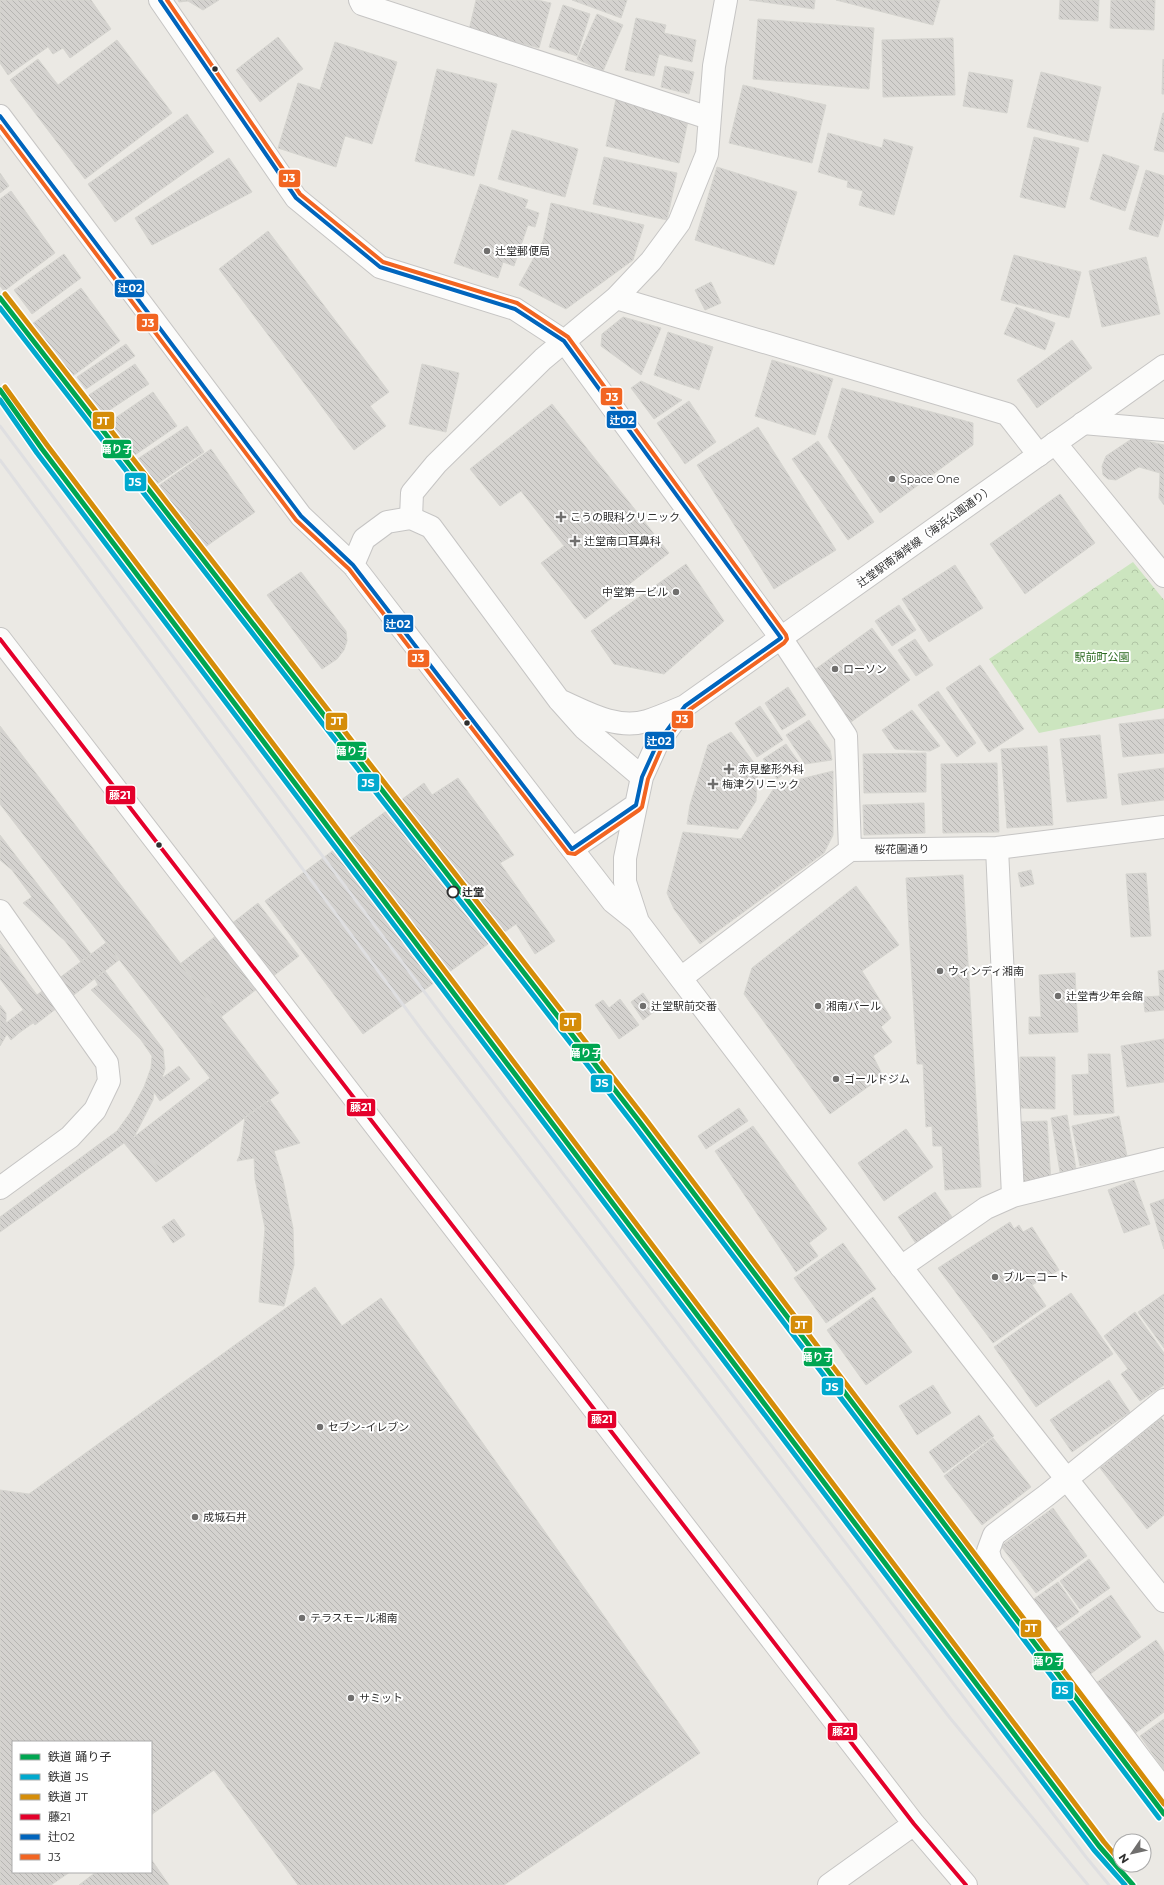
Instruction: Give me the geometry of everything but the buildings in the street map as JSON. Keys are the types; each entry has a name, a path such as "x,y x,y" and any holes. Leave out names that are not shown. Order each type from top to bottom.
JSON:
{"street":[{"path":"160,0 296,198 380,267 515,309 564,341 781,638 846,736 850,850 681,978"},
{"path":"360,0 362,4 709,118"},
{"path":"411,518 412,493 436,464 543,359 616,298 651,261 680,223 707,154 714,66 726,0"},
{"path":"0,116 301,516 353,565 614,902 638,922 901,1267 1066,1480 1164,1601"},
{"path":"616,298 1007,414 1047,449 1164,576"},
{"name":"辻堂駅南海岸線（海浜公園通り）","path":"685,706 1164,366"},
{"path":"1083,423 1164,430"},
{"path":"353,565 364,539 387,522 411,518 431,527 559,700 584,728 642,777"},
{"path":"0,639 914,1824 966,1885"},
{"path":"559,700 604,720 619,723 646,721 685,706"},
{"path":"638,922 625,882 625,858 642,777 657,744 685,706"},
{"path":"572,849 636,805"},
{"name":"桜花園通り","path":"850,850 997,848 1164,827"},
{"path":"997,848 1013,1196"},
{"path":"0,911 107,1063 109,1081 95,1110 70,1137 0,1188"},
{"path":"901,1267 986,1208 1013,1196 1164,1159"},
{"path":"1164,1400 1066,1480 994,1535 988,1551 991,1562 1164,1790"},
{"path":"829,1885 914,1824"}],"green space":[{"name":"駅前町公園","path":"1133,562 1164,600 1164,708 1039,733 989,659"}],"railway":[{"path":"0,426 444,1018 1086,1857 1109,1885"},
{"path":"0,460 421,1029 950,1718 1088,1885"}],"rail line":[{"name":"JT","path":"5,294 644,1117 1164,1804"},
{"name":"踊り子","path":"0,298 639,1121 1164,1814"},
{"name":"JS","path":"0,308 634,1125 1159,1818"},
{"name":"JT","path":"5,387 47,445 1112,1852"},
{"name":"踊り子","path":"0,390 42,449 1099,1846 1133,1885"},
{"name":"JS","path":"0,400 37,453 1094,1850 1125,1885"}],"transit line":[{"name":"辻02","path":"0,116 301,516 353,565 572,849 636,805 642,777 657,744 685,706 781,638 564,341 515,309 380,267 296,198 160,0"},
{"name":"J3","path":"0,126 296,520 349,569 568,853 575,854 639,810 642,807 648,779 662,747 689,710 784,643 787,639 786,635 568,337 517,303 383,262 300,194 167,0"},
{"name":"藤21","path":"0,639 914,1824 966,1885"}],"place":[{"name":"辻堂郵便局","path":"487,251"},
{"name":"Space One","path":"892,479"},
{"name":"こうの眼科クリニック","path":"561,517"},
{"name":"辻堂南口耳鼻科","path":"575,541"},
{"name":"中堂第一ビル","path":"676,592"},
{"name":"ローソン","path":"835,669"},
{"name":"赤見整形外科","path":"729,769"},
{"name":"梅津クリニック","path":"713,784"},
{"name":"辻堂","path":"453,892"},
{"name":"ウィンディ湘南","path":"940,971"},
{"name":"辻堂青少年会館","path":"1058,996"},
{"name":"辻堂駅前交番","path":"643,1006"},
{"name":"湘南パール","path":"818,1006"},
{"name":"ゴールドジム","path":"836,1079"},
{"name":"ブルーコート","path":"995,1277"},
{"name":"セブン-イレブン","path":"320,1427"},
{"name":"成城石井","path":"195,1517"},
{"name":"テラスモール湘南","path":"302,1618"},
{"name":"サミット","path":"351,1698"}]}
